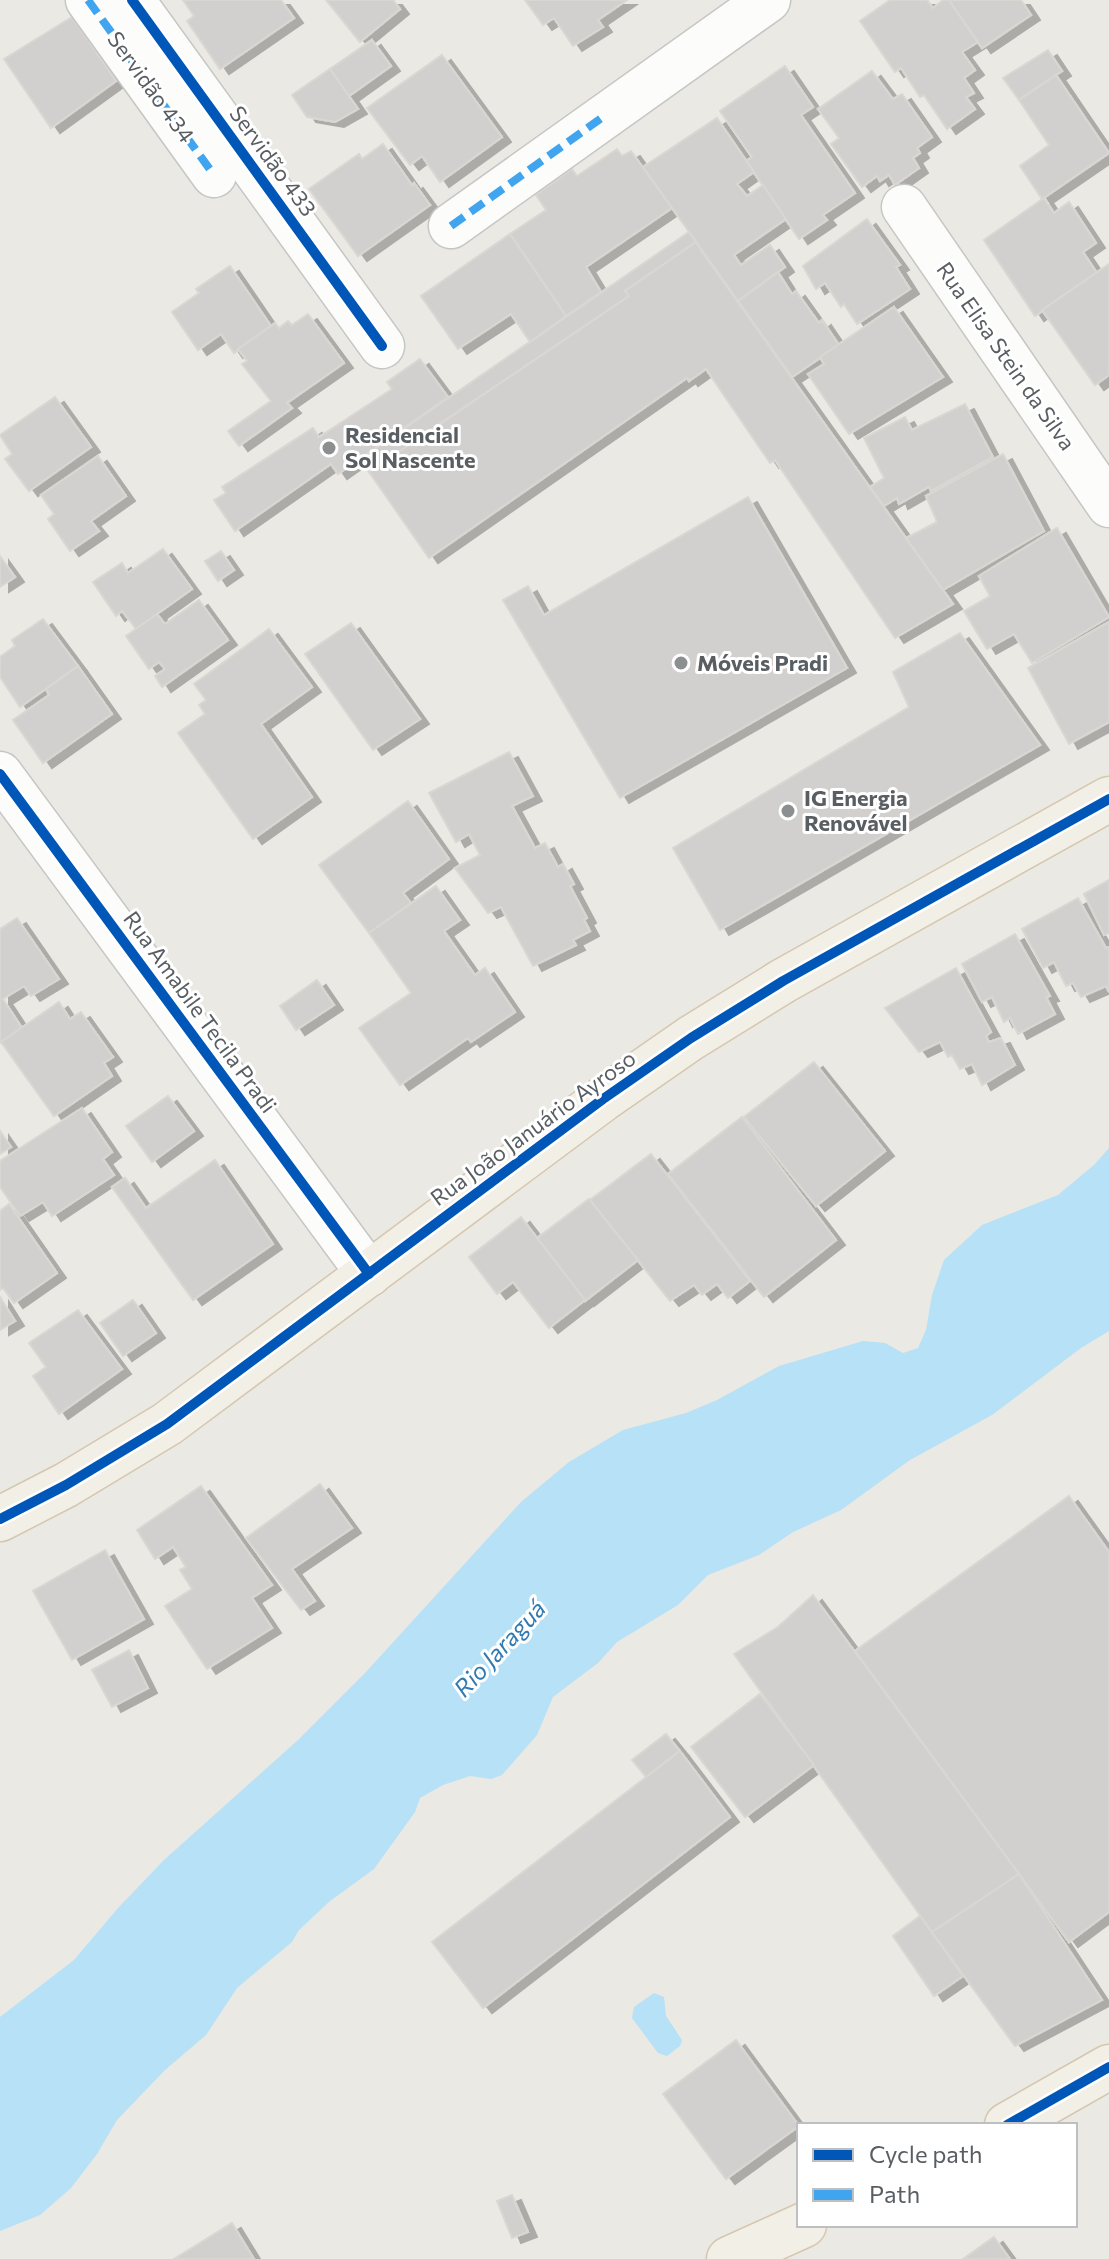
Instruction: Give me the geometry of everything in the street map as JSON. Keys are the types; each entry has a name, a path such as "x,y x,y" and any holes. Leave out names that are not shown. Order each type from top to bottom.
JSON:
{"main road":[{"name":"Rua João Januário Ayroso","path":"0,1519 66,1485 167,1424 603,1099 691,1038 783,981 1109,799"},
{"path":"1011,2123 1109,2067"},
{"path":"745,2256 800,2227"}],"street":[{"name":"Servidão 434","path":"88,0 214,175"},
{"name":"Servidão 433","path":"132,0 382,346"},
{"path":"451,226 768,0"},
{"name":"Rua Elisa Stein da Silva","path":"904,207 1109,505"},
{"name":"Rua Amabile Tecila Pradi","path":"0,774 369,1274"}],"water":[{"name":"Rio Jaraguá","path":"1109,1148 1109,1331 1081,1348 992,1415 910,1460 841,1510 793,1532 759,1555 708,1575 678,1605 617,1642 598,1663 553,1697 537,1735 502,1775 491,1779 470,1776 443,1785 420,1798 415,1812 374,1869 330,1901 299,1930 292,1942 237,1988 206,2035 165,2070 117,2120 97,2154 71,2188 40,2215 0,2231 0,2017 74,1960 164,1860 298,1740 365,1673 521,1502 569,1462 623,1430 686,1413 779,1366 863,1341 885,1343 903,1353 918,1348 926,1330 932,1295 944,1260 982,1225 1058,1195"},
{"path":"654,1993 664,1997 666,2016 682,2040 680,2046 667,2056 658,2053 632,2018 634,2007"}],"building":[{"path":"183,0 281,0 294,18 220,69 187,21 194,16"},
{"path":"326,0 393,0 400,9 360,42"},
{"path":"525,0 627,0 598,20 603,27 573,46 554,18 543,25"},
{"path":"890,0 927,0 933,8 943,0 949,0 978,42 962,52 975,70 964,78 974,93 966,97 975,109 947,129 901,68 895,72 860,21"},
{"path":"949,0 1021,0 1031,15 982,48"},
{"path":"72,17 116,81 51,128 4,59"},
{"path":"372,40 391,66 349,96 330,69"},
{"path":"1048,50 1062,71 1019,100 1003,78"},
{"path":"442,55 502,137 440,182 422,156 410,165 367,108"},
{"path":"785,66 813,107 801,115 855,193 823,215 827,220 799,239 746,161 752,157 720,111"},
{"path":"330,69 358,109 335,122 307,117 292,95"},
{"path":"872,71 893,99 902,94 932,137 917,148 920,153 913,158 919,168 895,185 889,175 880,181 877,176 862,187 831,144 839,138 818,109"},
{"path":"1056,75 1109,153 1042,199 1020,166 1049,145 1019,100"},
{"path":"717,118 754,172 737,184 747,196 763,185 786,219 734,255 741,265 770,245 785,267 738,301 643,167"},
{"path":"383,144 430,205 358,256 309,189 359,154 362,159"},
{"path":"617,149 622,156 631,151 672,208 586,267 601,292 566,316 510,234 546,210 536,195 572,169 577,176"},
{"path":"1044,198 1054,213 1069,202 1096,243 1083,252 1097,273 1035,316 984,240"},
{"path":"867,219 900,265 896,267 910,289 857,324 825,283 816,289 803,266"},
{"path":"689,232 696,242 625,291 629,296 369,472 360,459"},
{"path":"510,234 566,316 530,342 511,314 458,349 421,296"},
{"path":"696,242 953,604 895,638 775,460 770,463 706,369 689,381 687,378 429,558 369,472 629,296 625,291"},
{"path":"1109,264 1109,375 1095,385 1042,310"},
{"path":"230,266 271,326 234,353 221,334 198,350 172,312 199,293 196,289"},
{"path":"778,272 792,294 796,291 839,345 792,377 738,301"},
{"path":"894,307 943,377 849,434 808,374 824,364 820,357"},
{"path":"308,314 344,363 287,403 292,408 239,446 228,431 271,401 242,364 247,361 238,349 275,323 279,328 288,321 292,325"},
{"name":"Residencial Sol Nascente","path":"420,359 448,397 338,474 331,464 235,531 214,500 226,493 222,487 313,428 319,437 392,389 387,382"},
{"path":"55,397 91,447 29,491 5,459 12,454 0,435"},
{"path":"965,404 993,457 931,491 929,487 899,504 897,498 884,506 870,487 884,478 864,438 905,417 912,430"},
{"path":"1003,454 1044,531 943,590 906,538 937,522 926,496"},
{"path":"98,456 126,496 91,521 99,531 70,551 48,519 54,514 41,495"},
{"path":"748,497 847,668 620,798 503,600 528,586 544,615"},
{"path":"1057,528 1109,617 1032,663 1014,634 987,649 964,611 990,596 979,576"},
{"path":"163,549 192,589 136,629 122,611 116,616 93,582 122,563 128,573"},
{"path":"221,551 234,570 218,581 205,561"},
{"path":"0,556 15,577 0,587"},
{"path":"199,600 228,640 162,687 155,676 165,669 159,662 149,669 126,636 157,614 165,624"},
{"path":"43,619 78,666 20,707 0,677 0,657 15,646 12,640"},
{"path":"1109,622 1109,722 1069,744 1028,668"},
{"path":"351,623 420,719 373,750 305,654"},
{"path":"269,629 312,687 261,724 312,797 253,839 178,733 205,714 199,705 206,700 194,684"},
{"path":"960,633 1040,745 720,930 673,848 909,707 893,672"},
{"path":"78,666 112,714 43,763 13,720 49,695 46,689"},
{"path":"509,752 533,796 512,806 535,848 545,843 558,867 563,864 574,884 570,886 587,918 584,920 590,931 573,940 576,945 533,966 501,907 488,913 455,868 480,855 469,834 456,842 429,793"},
{"path":"408,801 449,859 403,893 411,903 369,933 319,865"},
{"path":"1109,880 1109,933 1104,935 1084,894"},
{"path":"436,886 460,920 444,931 475,975 485,968 515,1012 471,1042 468,1038 400,1085 359,1028 411,993 369,933"},
{"path":"1078,898 1106,948 1109,947 1109,992 1106,986 1081,997 1073,983 1066,986 1054,962 1043,968 1022,929"},
{"path":"17,918 59,979 31,996 24,986 3,999 22,1028 0,1043 0,929"},
{"path":"1015,934 1050,996 1046,997 1055,1014 1018,1034 1010,1018 1004,1022 992,997 982,1002 962,964"},
{"path":"956,968 991,1032 986,1036 989,1042 1001,1038 1015,1065 982,1085 972,1064 960,1069 952,1055 948,1057 940,1042 919,1052 885,1008"},
{"path":"317,980 334,1005 296,1030 280,1006"},
{"path":"59,1002 70,1019 81,1012 113,1057 104,1063 112,1076 54,1116 1,1042"},
{"path":"814,1062 885,1151 816,1206 744,1117"},
{"path":"168,1096 194,1131 152,1162 126,1126"},
{"path":"82,1108 112,1152 103,1159 114,1175 52,1216 43,1202 20,1216 0,1187 0,1161"},
{"path":"742,1117 836,1240 764,1297 668,1174"},
{"path":"0,1131 11,1147 0,1154"},
{"path":"651,1154 750,1281 728,1298 717,1284 702,1295 694,1285 670,1301 590,1200"},
{"path":"215,1160 273,1244 193,1300 112,1187 125,1178 146,1208"},
{"path":"589,1199 638,1260 585,1301 537,1238"},
{"path":"9,1204 57,1273 14,1303 3,1288 0,1290 0,1211"},
{"path":"521,1217 585,1300 549,1328 513,1282 497,1294 469,1257"},
{"path":"0,1297 15,1321 0,1330"},
{"path":"133,1300 156,1333 123,1356 100,1323"},
{"path":"78,1310 122,1369 59,1414 33,1376 46,1367 29,1343"},
{"path":"320,1484 352,1528 292,1569 315,1601 301,1610 246,1538"},
{"path":"201,1486 272,1585 252,1598 272,1628 207,1669 165,1606 192,1589 180,1570 186,1567 173,1547 155,1559 137,1530"},
{"path":"1069,1496 1109,1552 1109,1912 1069,1942 855,1651"},
{"path":"105,1550 144,1619 72,1660 33,1591"},
{"path":"813,1595 1019,1874 932,1932 734,1654 778,1627"},
{"path":"129,1650 148,1688 112,1707 92,1670"},
{"path":"760,1694 814,1765 745,1817 691,1747"},
{"path":"666,1734 680,1751 646,1777 632,1760"},
{"path":"680,1751 730,1817 483,2008 432,1942"},
{"path":"1019,1874 1102,2000 1015,2046 932,1932"},
{"path":"920,1916 963,1976 934,1996 893,1936"},
{"path":"736,2040 797,2127 726,2179 663,2094"},
{"path":"512,2195 528,2232 512,2238 497,2201"},
{"path":"232,2223 254,2259 174,2259"},
{"path":"994,2237 1010,2259 963,2259"}],"marked path":[{"path":"88,0 214,175"},
{"path":"451,226 607,114"}],"cycle path":[{"path":"132,0 382,346"},
{"path":"0,774 369,1274"},
{"path":"0,1519 66,1485 167,1424 603,1099 691,1038 783,981 1109,799"},
{"path":"1011,2123 1109,2067"}],"place":[{"name":"Residencial Sol Nascente","path":"329,448"},
{"name":"Móveis Pradi","path":"681,663"},
{"name":"IG Energia Renovável","path":"788,811"}]}
